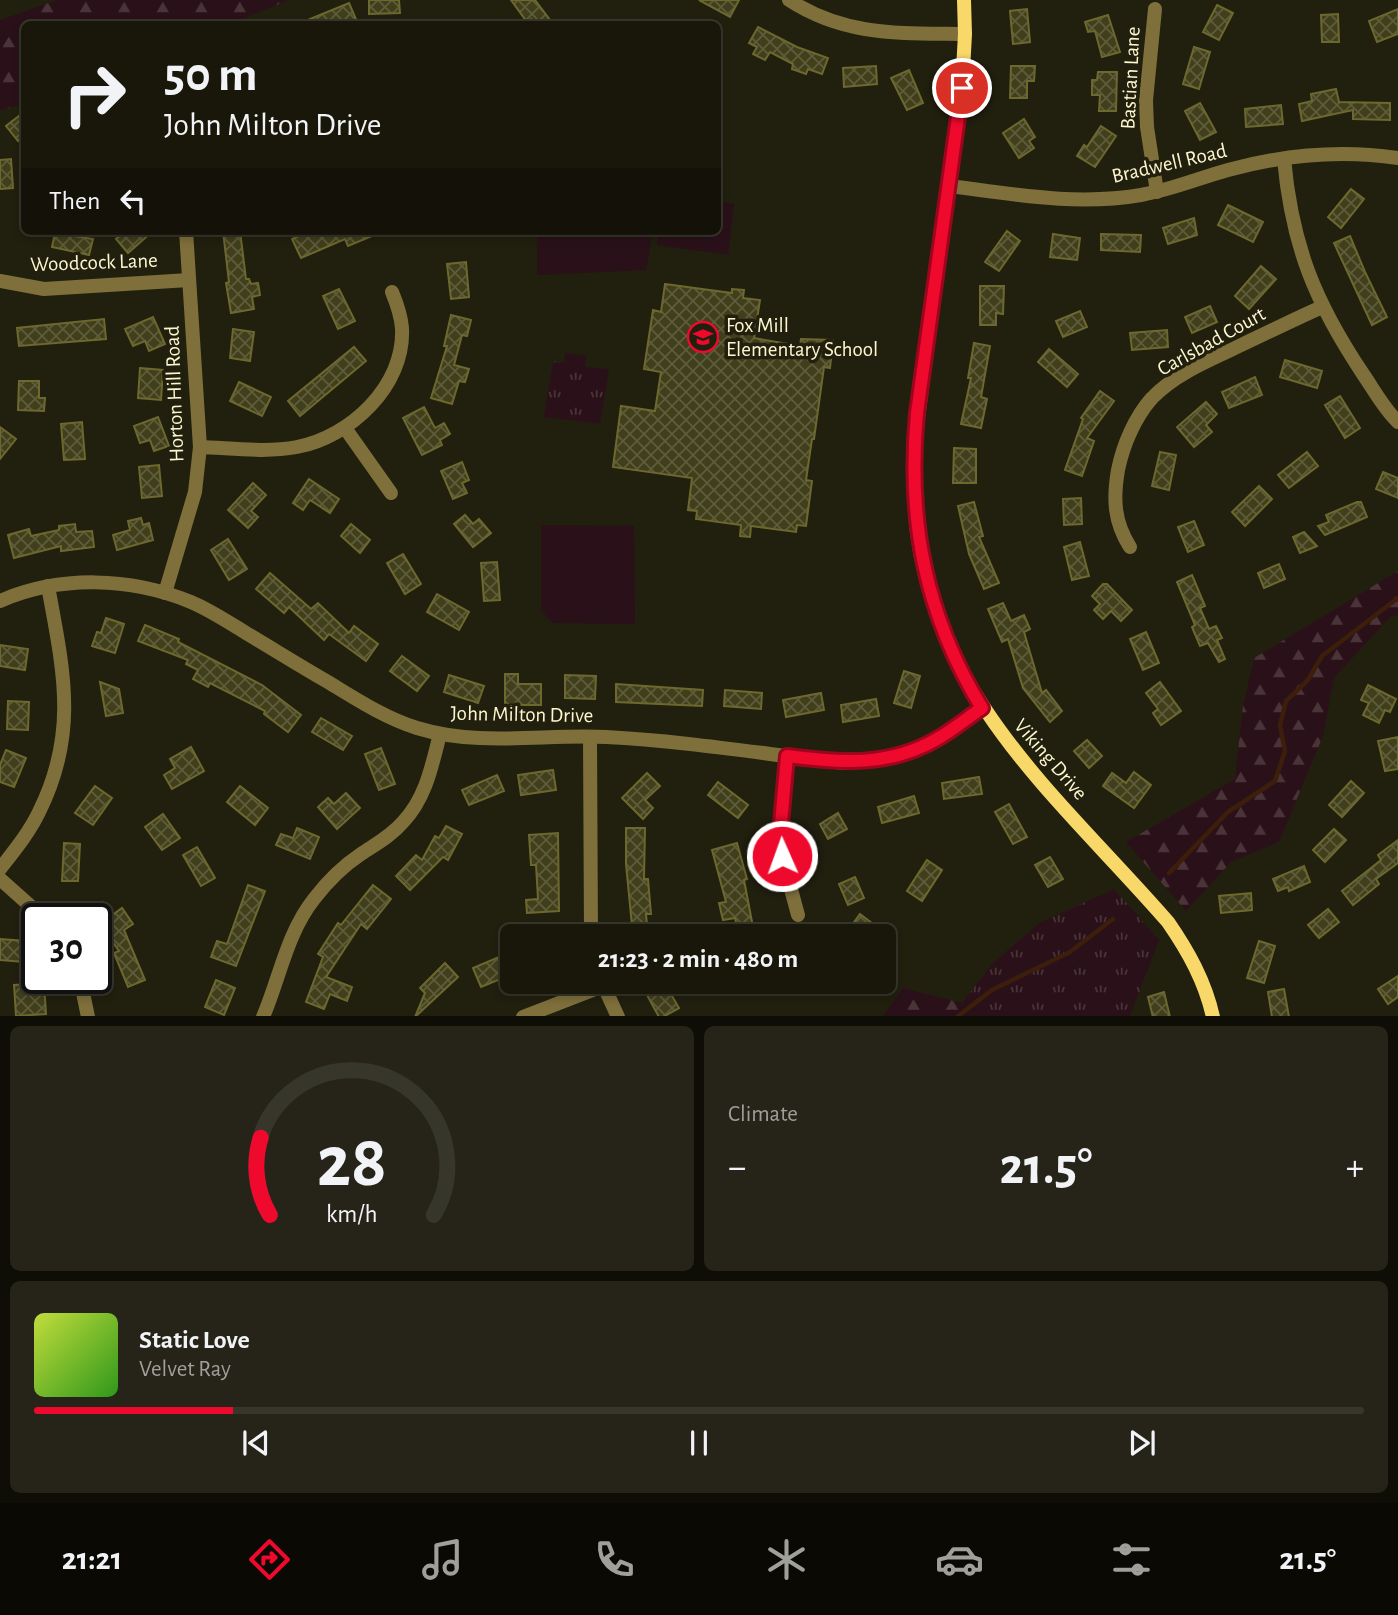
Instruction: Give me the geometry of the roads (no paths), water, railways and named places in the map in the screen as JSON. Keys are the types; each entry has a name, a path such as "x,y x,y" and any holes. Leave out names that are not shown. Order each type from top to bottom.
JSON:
{"street":[{"path":"789,0 813,14 859,29 884,33 965,34"},
{"name":"Viking Drive","path":"964,0 962,88 914,447 914,494 928,586 949,646 982,708 1023,761 1168,922 1184,945 1200,977 1213,1016"},
{"name":"Bastian Lane","path":"1155,9 1146,100 1149,147 1157,191"},
{"name":"Bradwell Road","path":"949,186 1076,201 1112,199 1157,191 1228,170 1284,159 1355,155 1398,158"},
{"path":"1284,159 1294,229 1304,264 1322,307 1336,333 1398,422"},
{"name":"Horton Hill Road","path":"165,593 195,492 200,447 186,235"},
{"name":"Woodcock Lane","path":"0,281 58,289 189,280"},
{"path":"200,447 296,448 345,428 372,404 392,371 399,351 401,327 392,292"},
{"name":"Carlsbad Court","path":"1130,547 1114,508 1115,485 1128,440 1153,398 1185,373 1209,360 1322,307"},
{"path":"345,428 391,493"},
{"name":"John Milton Drive","path":"0,601 48,586 106,582 165,593 209,611 369,707 399,721 440,734 506,739 638,739 843,763 866,762 892,758 938,739 982,708"},
{"path":"0,869 39,812 58,763 64,730 65,690 48,586"},
{"path":"263,1016 287,947 305,912 332,878 381,842 405,820 417,803 428,779 440,734"},
{"path":"590,737 591,924"},
{"path":"787,756 780,835 782,856 798,915"},
{"path":"0,878 27,903"},
{"path":"83,994 88,1016"},
{"path":"525,1016 578,994"},
{"path":"607,994 618,1016"}],"waterway":[{"path":"1169,873 1228,812 1275,781 1285,751 1280,725 1286,701 1308,680 1322,656 1398,598"},
{"path":"958,1016 992,990 1070,952 1113,919"}],"place":[{"name":"Fox Mill Elementary School","path":"703,337"}]}
